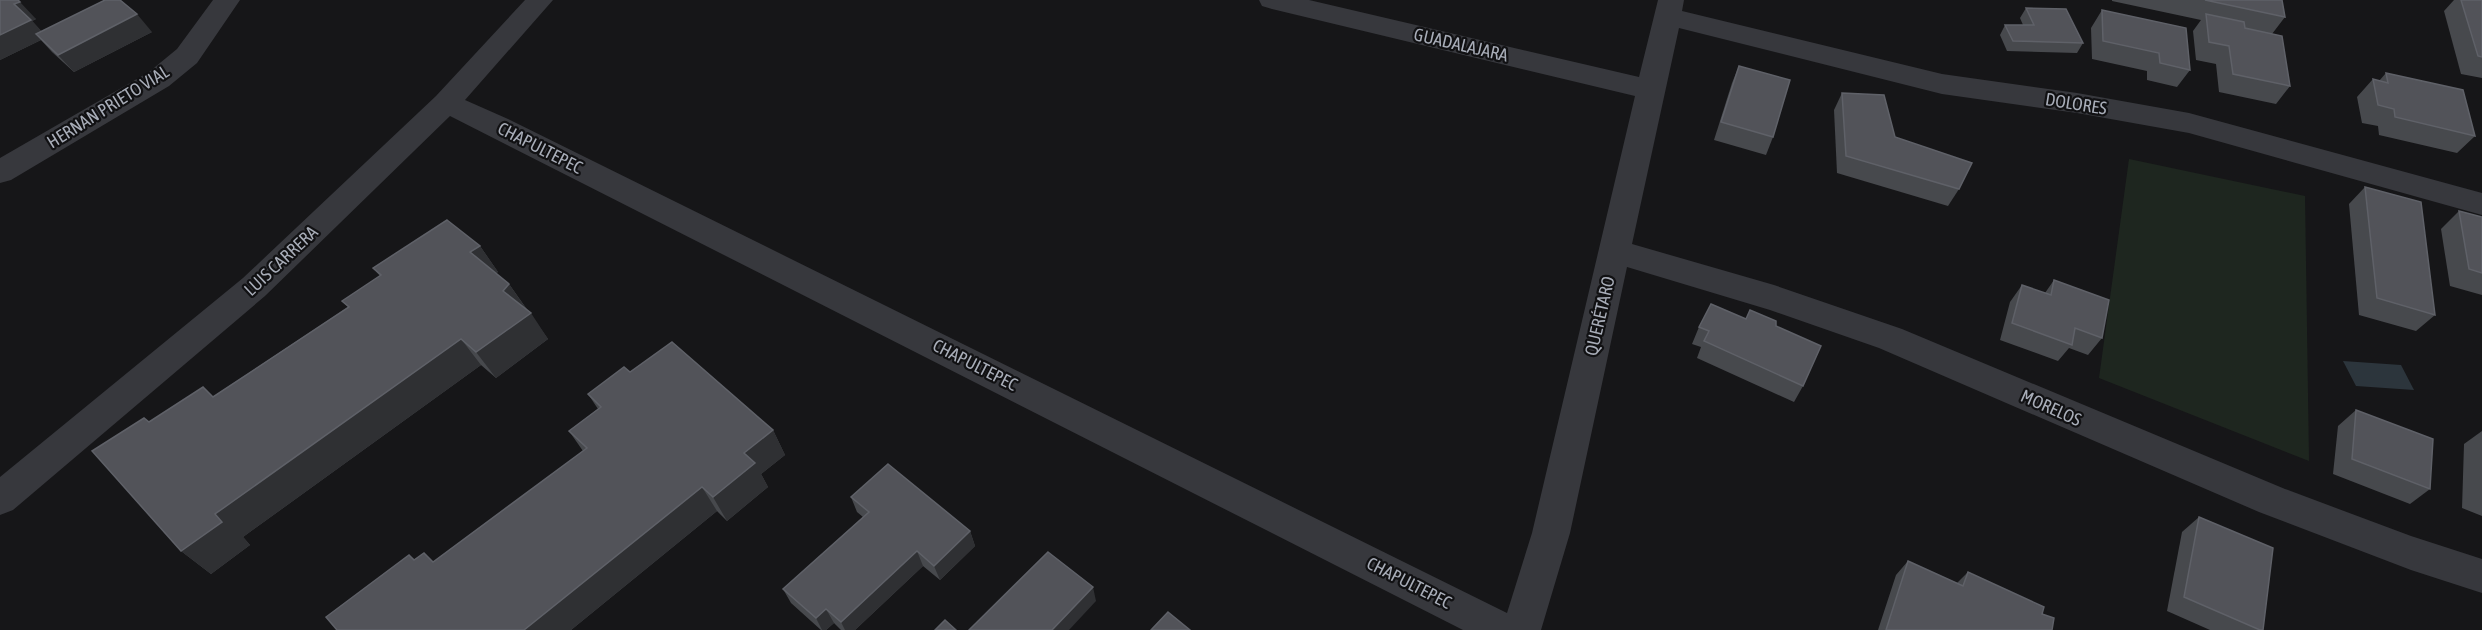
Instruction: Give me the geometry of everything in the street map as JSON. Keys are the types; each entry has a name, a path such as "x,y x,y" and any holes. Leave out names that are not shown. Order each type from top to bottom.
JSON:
{"street":[{"name":"HERNAN PRIETO VIAL","path":"0,172 159,79 187,56 227,0"},
{"name":"LUIS CARRERA","path":"0,499 254,287 447,103 540,0"},
{"name":"GUADALAJARA","path":"1272,0 1651,90"},
{"name":"QUERÉTARO","path":"1521,630 1551,533 1670,8"},
{"name":"DOLORES","path":"1670,8 1942,84 2077,103 2188,123 2482,204"},
{"name":"CHAPULTEPEC","path":"447,103 498,126 1502,630"},
{"name":"MORELOS","path":"1615,251 1858,325 1930,354 2195,470 2396,550 2482,576"}],"shaded area":[{"path":"2129,159 2305,196 2309,461 2099,378"},
{"path":"2343,361 2401,365 2414,390 2356,386"}],"building":[{"path":"0,0 18,0 20,2 14,4 31,20 0,35"},
{"path":"105,0 120,0 137,14 58,55 36,34"},
{"path":"2205,0 2282,0 2285,17"},
{"path":"2461,0 2482,0 2482,57 2478,56"},
{"path":"2026,8 2066,9 2083,43 2013,41 2005,25 2034,25"},
{"path":"2102,10 2186,28 2190,70 2160,63 2159,53 2103,41"},
{"path":"2206,14 2244,22 2245,28 2282,36 2290,86 2233,74 2229,46 2209,42"},
{"path":"1739,66 1790,80 1773,137 1721,122"},
{"path":"2386,73 2463,90 2475,136 2395,117 2394,109 2378,105 2373,79 2388,83"},
{"path":"1842,93 1884,95 1895,137 1972,163 1959,189 1846,156"},
{"path":"2365,187 2421,202 2435,315 2377,298"},
{"path":"2459,211 2482,217 2482,273 2469,269"},
{"path":"447,220 480,246 470,252 509,284 503,291 531,313 476,352 461,339 215,514 222,522 181,551 92,451 144,418 149,422 203,387 213,397 349,307 342,301 381,275 373,268"},
{"path":"2054,280 2109,300 2102,338 2075,328 2072,345 2012,323 2022,285 2051,295"},
{"path":"1711,304 1746,319 1750,310 1776,321 1776,326 1821,346 1803,386 1704,341 1709,331 1699,327"},
{"path":"672,342 773,430 744,453 755,463 713,497 702,487 524,630 337,630 326,617 409,555 414,560 424,553 433,562 587,448 569,431 601,407 588,394 624,367 630,372"},
{"path":"2356,410 2433,439 2430,489 2352,459"},
{"path":"888,464 970,531 934,566 917,551 841,622 826,609 816,618 783,589 869,512 851,497"},
{"path":"2199,517 2273,548 2263,630 2184,597"},
{"path":"1048,552 1093,587 1052,630 969,630"},
{"path":"1908,561 1963,586 1968,572 2044,607 2042,614 2054,618 2052,630 1886,630"},
{"path":"1168,612 1190,630 1151,630"},
{"path":"945,620 956,630 935,630"}]}
